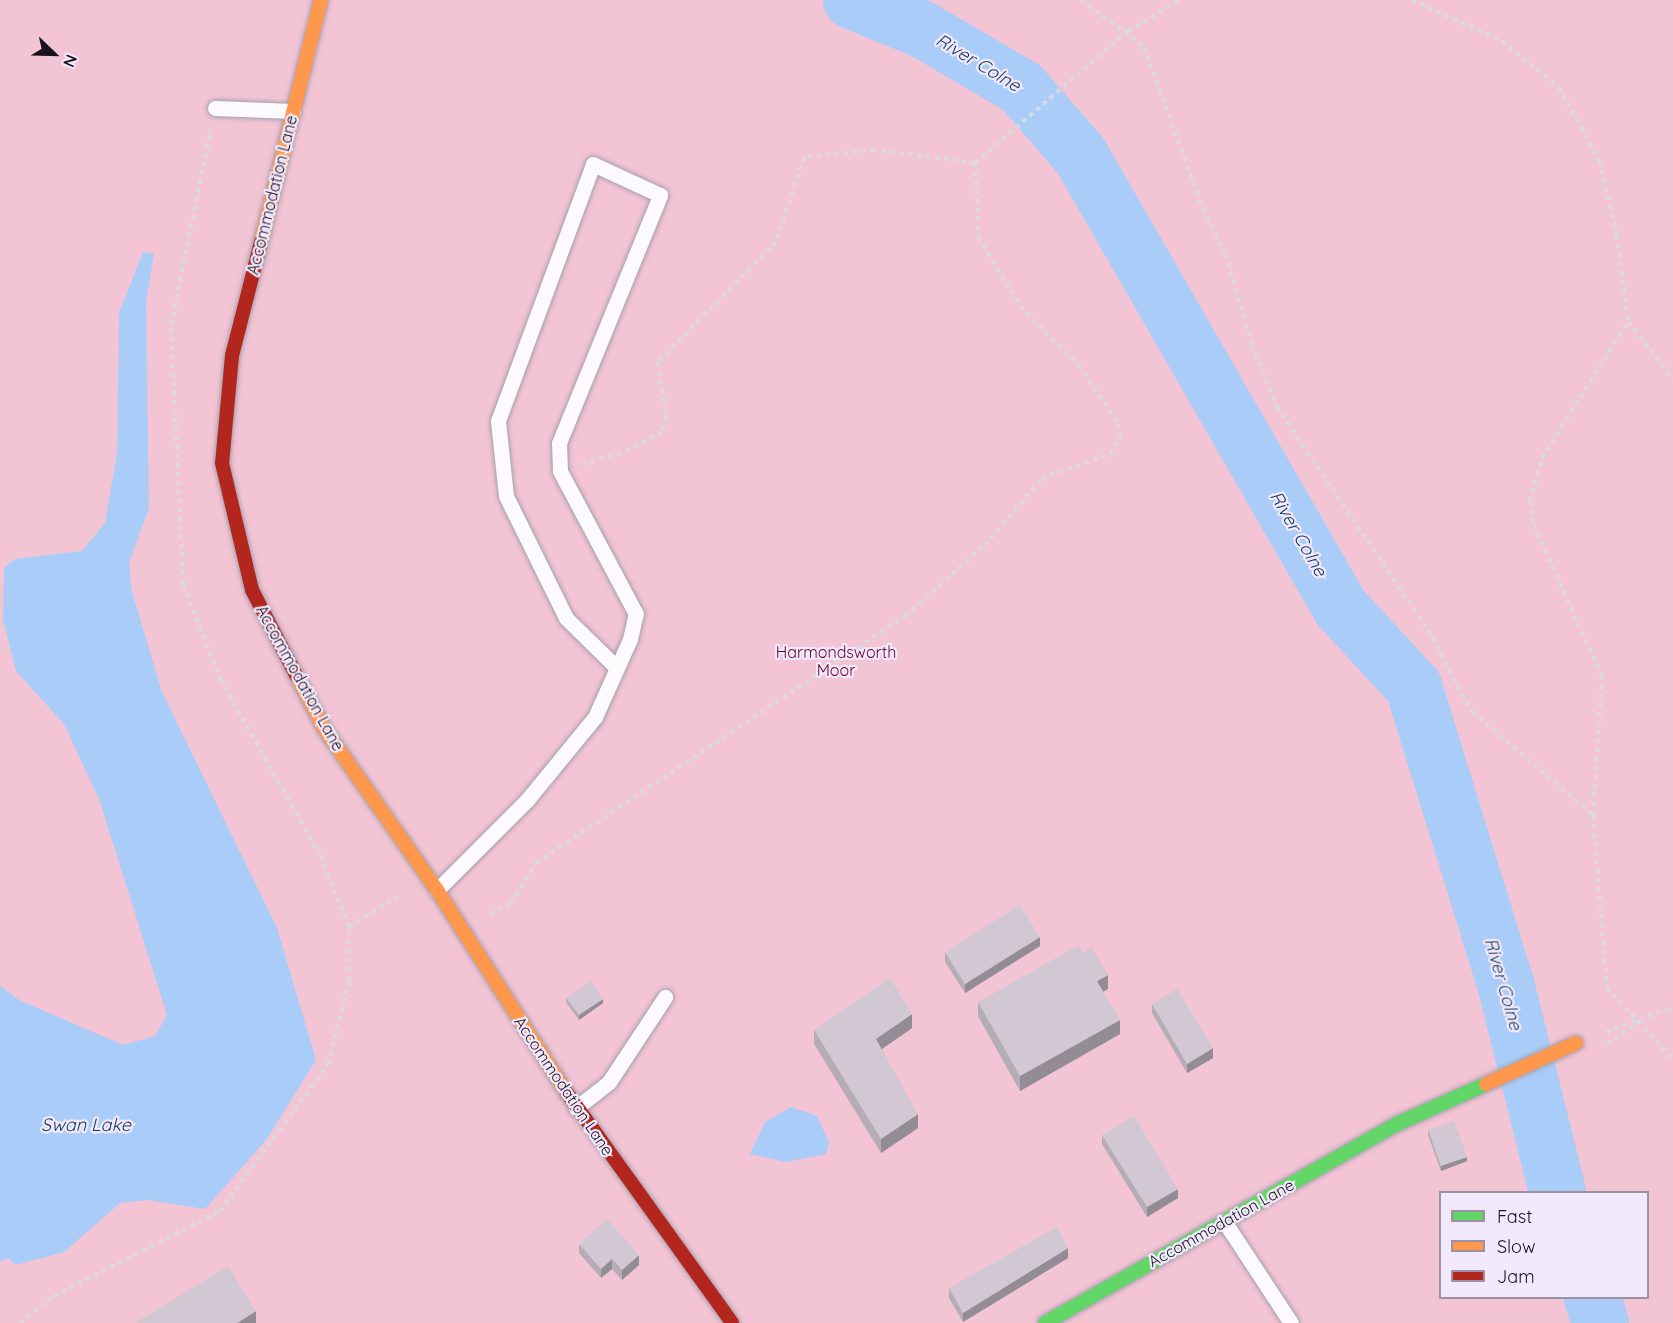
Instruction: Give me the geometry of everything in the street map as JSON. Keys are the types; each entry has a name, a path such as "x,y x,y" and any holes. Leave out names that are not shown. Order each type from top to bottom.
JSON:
{"street":[{"name":"Accommodation Lane","path":"321,0 232,356 222,463 252,590 325,730 437,890 461,931 576,1108 732,1323"},
{"name":"Accommodation Lane","path":"1045,1323 1397,1124 1576,1043"}],"lane":[{"path":"215,108 293,111"},
{"path":"437,890 527,800 595,717 636,614 561,471 559,443 660,195 593,164 498,421 506,496 566,618 615,666"},
{"path":"576,1108 609,1082 665,997"},
{"path":"1224,1221 1291,1323"}],"path":[{"path":"1081,0 1128,32 1144,47 1203,209 1226,254 1252,346 1277,407 1428,630 1472,712 1593,816"},
{"path":"461,931 511,903 536,863 905,616 985,545 1042,478 1110,454 1117,447 1117,421 1105,402 1052,334 1023,310 979,239 975,163 1011,127 1128,32 1180,0"},
{"path":"1412,0 1502,41 1559,87 1599,161 1617,235 1628,322 1673,379"},
{"path":"20,1323 54,1296 220,1211 328,1064 349,980 349,927 320,855 221,681 183,584 171,325 215,108"},
{"path":"561,471 621,453 662,432 666,417 658,362 776,242 804,157 875,150 975,163"},
{"path":"1628,322 1542,458 1530,501 1533,523 1602,676 1593,816 1607,988 1642,1020 1673,1059"},
{"path":"349,927 411,888"},
{"path":"1576,1043 1673,1007"}],"green space":[{"name":"Harmondsworth Moor","path":"0,0 1673,0 1673,1323 0,1323"}],"water":[{"name":"Swan Lake","path":"143,252 154,254 146,301 149,508 129,563 132,592 162,692 277,928 316,1060 267,1139 205,1209 148,1200 120,1203 64,1252 15,1265 9,1258 0,1262 0,986 19,1000 123,1045 155,1036 167,1015 99,799 64,724 16,671 3,620 4,568 15,559 82,551 105,523 117,453 119,313"},
{"path":"791,1107 817,1116 829,1142 826,1154 786,1162 750,1154 765,1122"}],"building":[{"path":"1020,905 1040,937 965,984 945,952"},
{"path":"1079,945 1083,953 1092,948 1108,975 1097,981 1120,1020 1020,1076 978,1002"},
{"path":"890,978 912,1014 876,1039 918,1114 881,1139 814,1030"},
{"path":"591,981 603,999 579,1015 566,998"},
{"path":"1177,989 1213,1048 1187,1064 1152,1004"},
{"path":"1134,1116 1178,1189 1147,1207 1102,1135"},
{"path":"1454,1121 1467,1157 1441,1166 1428,1130"},
{"path":"607,1219 639,1255 622,1270 612,1259 601,1269 579,1244"},
{"path":"1057,1227 1068,1248 963,1313 949,1288"},
{"path":"228,1266 256,1311 237,1323 135,1323"}],"waterway":[{"name":"River Colne","path":"851,0 922,29 1021,87 1080,155 1340,607 1413,686 1506,987 1557,1191"},
{"name":"River Colne","path":"1592,1299 1600,1323"}],"traffic: fast":[{"path":"1045,1323 1397,1124 1486,1084"}],"traffic: slow":[{"path":"261,242 321,0"},
{"path":"296,675 325,730 437,890 567,1093"},
{"path":"1486,1084 1576,1043"}],"traffic: jam":[{"path":"261,242 232,356 222,463 252,590 296,675"},
{"path":"567,1093 732,1323"}]}
